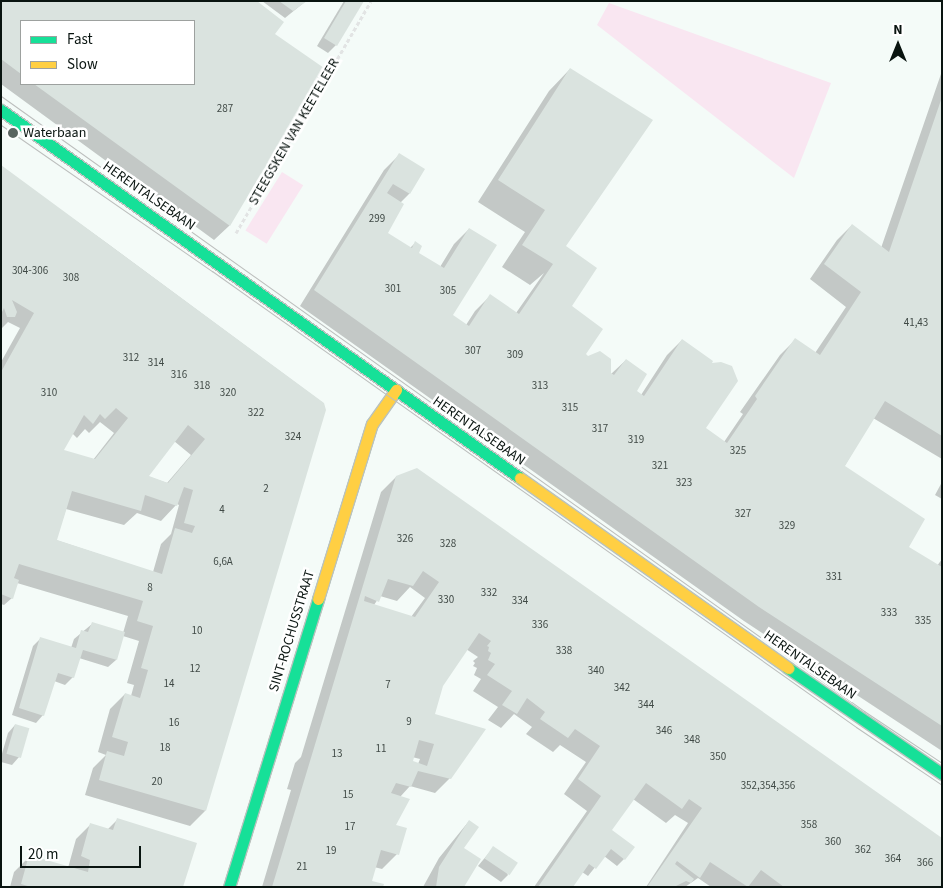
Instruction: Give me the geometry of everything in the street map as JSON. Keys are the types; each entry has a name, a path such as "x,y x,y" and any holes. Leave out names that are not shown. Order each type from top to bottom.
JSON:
{"street":[{"name":"HERENTALSEBAAN","path":"1,110 860,719 942,774"},
{"name":"SINT-ROCHUSSTRAAT","path":"229,887 372,424 396,390"}],"path":[{"name":"STEEGSKEN VAN KEETELEER","path":"218,263 371,1"}],"shaded area":[{"path":"609,3 831,83 794,178 597,25"},
{"path":"282,172 303,185 267,244 245,231"}],"building":[{"path":"1,1 257,1 284,22 275,34 324,68 230,226 35,85 195,85 195,20 20,20 20,73 1,59"},
{"path":"279,1 307,1 293,11"},
{"path":"346,1 364,1 337,46 324,38"},
{"path":"570,68 653,120 566,246 597,268 572,306 603,329 586,354 588,356 600,351 611,359 611,373 614,375 626,359 647,374 637,391 644,396 682,339 713,361 712,363 721,362 732,366 738,381 706,428 727,443 757,399 755,396 795,338 820,355 861,292 824,264 852,224 889,252 942,97 942,436 885,401 845,466 925,519 909,547 942,567 942,726 759,607 314,290 399,153 425,169 410,194 393,184 387,193 404,204 388,233 412,248 415,241 422,246 419,253 444,268 469,228 497,245 453,315 469,326 490,294 519,314 553,264 522,245 545,210 498,180"},
{"path":"1,165 324,403 326,410 206,811 99,780 107,751 124,756 128,742 112,737 125,693 140,698 148,670 141,668 153,626 137,621 143,601 19,564 14,578 19,580 13,599 1,594 1,372 34,313 12,300 17,312 15,317 7,317 4,308 1,314","holes":["116,408 128,418 95,459 64,450 84,415 93,424 100,414 105,419","188,425 205,439 168,483 149,476","184,487 193,490 184,523 195,526 192,533 175,528 162,574 57,540 72,491 141,511 145,495 177,506"]},
{"path":"417,468 942,838 942,887 784,887 761,870 748,887 710,862 700,878 677,861 675,864 694,879 691,883 686,881 674,887 647,887 702,808 689,799 682,809 646,783 612,830 635,847 625,860 611,849 596,869 589,864 573,887 538,887 601,796 578,779 600,746 575,729 568,738 540,719 545,712 527,698 517,714 502,705 512,691 487,675 495,664 488,660 491,653 488,651 489,647 487,646 491,641 479,633 443,686 435,714 486,729 451,779 418,771 411,787 396,783 391,793 410,799 396,825 407,828 399,855 381,850 372,881 384,884 383,887 272,887 396,476","holes":["423,571 439,582 415,617 364,601 365,596 379,602 388,579 413,586","419,740 434,744 427,766 413,761"]},
{"path":"92,622 125,632 117,660 83,650 74,678 58,673 44,716 19,708 40,637 76,648 81,630 88,632"},
{"path":"15,724 29,728 21,758 6,754"},
{"path":"117,818 197,843 183,887 31,887 21,884 29,855 88,872 90,860 81,856 90,823 113,830"},
{"path":"469,820 479,827 464,848 481,859 464,887 436,887 439,867"},
{"path":"493,846 518,863 509,875 485,858"}],"tram line":[{"path":"1,96 864,711 942,763"},
{"path":"1,125 212,271 856,727 942,785"}],"traffic: fast":[{"path":"1,110 520,478"},
{"path":"229,887 318,599"},
{"path":"788,668 942,774"}],"traffic: slow":[{"path":"318,599 372,424 396,390"},
{"path":"520,478 788,668"}],"place":[{"name":"Waterbaan","path":"13,133"}]}
